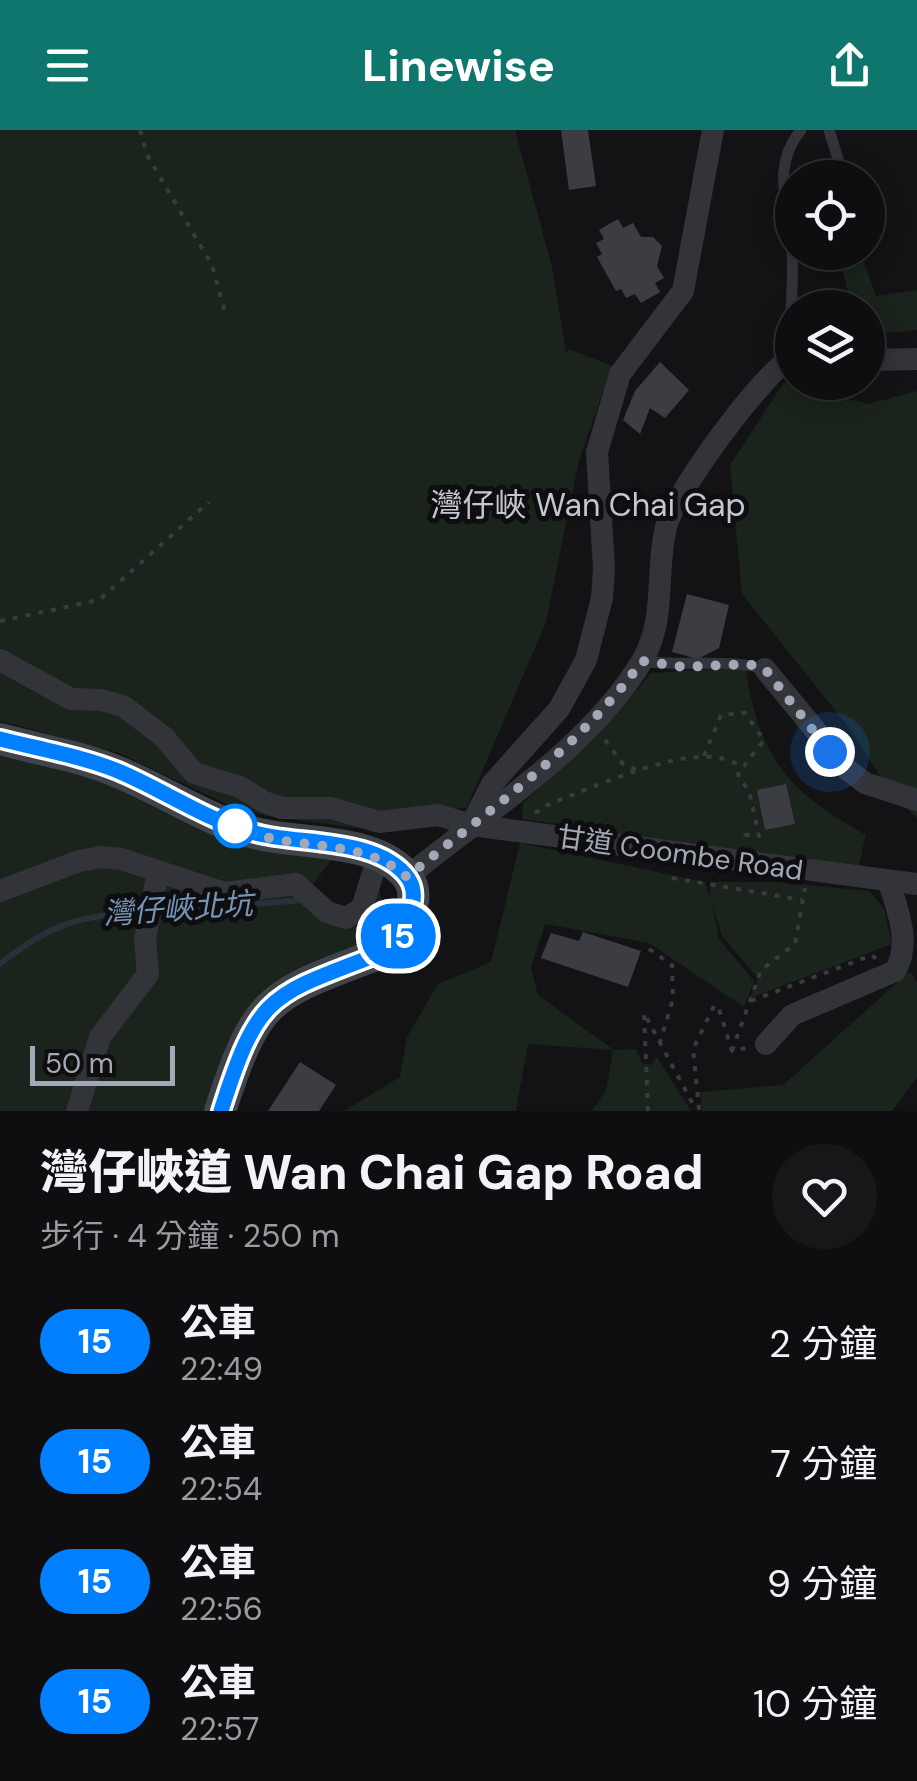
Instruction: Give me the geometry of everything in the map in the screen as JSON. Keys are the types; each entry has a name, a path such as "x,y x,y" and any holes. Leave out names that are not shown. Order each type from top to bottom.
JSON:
{"main road":[{"path":"0,740 114,770 242,830 378,857 407,877 411,886 410,911 394,943 384,952 296,987 259,1015 240,1050 220,1111"}],"street":[{"path":"470,825 492,784 558,709 586,660 603,583 597,452 620,374 683,291 713,130"},
{"path":"885,360 917,359"},
{"path":"407,877 510,798 608,706 642,661 658,612 662,545 674,504 775,372"},
{"name":"甘道 Coombe Road","path":"0,660 71,699 101,700 123,706 164,737 194,773 240,788 264,802 302,810 331,808 379,822 438,815 470,825 508,830 762,856 889,882 917,884"},
{"path":"765,669 848,770 865,782 917,800"},
{"path":"0,891 93,858 115,858 224,893 296,884 327,912 346,918 362,908 378,857"},
{"path":"77,1111 100,1037 148,974 145,939 158,872"},
{"path":"766,1044 792,1015 895,971 902,958 903,938 889,882"}],"lane":[{"path":"791,290 792,247 782,181 788,148 800,130"},
{"path":"829,130 838,160"},
{"path":"642,661 684,667 748,664 765,669"}],"path":[{"path":"140,130 147,155 212,265 226,316"},
{"path":"0,621 99,600 209,502"},
{"path":"608,706 604,740 623,764 641,772"},
{"path":"704,756 721,715 745,713 764,740 738,774"},
{"path":"508,830 552,804 641,772 704,756 735,763 749,790 759,836 745,835 745,840 760,842 762,856"},
{"path":"745,846 744,851 762,856"},
{"path":"672,878 804,900"},
{"path":"732,1052 761,970 795,944 806,878"},
{"path":"649,949 672,965 673,1000 660,1040 661,1052"},
{"path":"750,1002 872,955 882,966"},
{"path":"648,1111 644,1013 651,1019 661,1052 678,1072 694,1108 699,1108 693,1049 714,1006 718,1006 732,1052"},
{"path":"732,1052 766,1044"}],"shaded area":[{"path":"0,130 515,130 552,267 566,353 569,349 612,366 579,460 546,622 467,807 357,828 267,816 233,807 119,753 0,721"},
{"path":"843,270 866,270 874,290 847,290"},
{"path":"917,290 917,330 887,333 885,295"},
{"path":"917,391 917,818 891,793 850,729 742,594 730,465 775,396 775,400 853,400 868,404"},
{"path":"746,670 759,727 782,769 817,803 866,835 858,869 522,819 523,803 617,714 651,673"},
{"path":"0,751 90,773 335,855 300,901 333,923 377,885 383,908 378,928 369,942 299,971 258,999 232,1040 206,1111 0,1111"},
{"path":"520,843 705,882 710,897 711,882 780,882 869,891 884,908 892,944 750,998 758,978 722,936 712,902 719,939 754,981 744,1007 649,943 545,924 531,967 538,995 614,1050 636,1049 642,1063 651,1065 657,1057 691,1111 592,1111 606,1090 613,1050 528,1044 516,1111 344,1111 400,1077 407,1037 438,984 491,962"},
{"path":"910,971 917,983 917,1078 892,1111 702,1111 700,1092 783,1085"}],"building":[{"path":"561,130 588,130 596,186 569,190"},
{"path":"618,219 623,228 633,223 641,237 653,237 662,246 657,266 664,278 655,283 660,292 641,303 635,294 626,298 621,289 616,291 597,257 602,254 596,243 604,239 599,230"},
{"path":"660,362 689,390 665,418 650,408 640,434 623,420 635,391"},
{"path":"687,594 729,605 719,648 698,659 672,652"},
{"path":"786,784 795,824 765,830 757,790"},
{"path":"583,932 641,951 628,987 541,958 551,933 579,941"},
{"path":"300,1062 336,1085 319,1111 268,1111"}],"waterway":[{"name":"灣仔峽北坑","path":"155,912 302,900"},
{"name":"灣仔峽北坑","path":"0,964 35,939 67,924 143,912"}],"bus line":[{"name":"15","path":"0,739 114,770 242,830 350,848 378,857 407,877 412,896 410,911 394,943 384,952 296,987 259,1015 240,1050 221,1111"}],"district":[{"name":"灣仔峽 Wan Chai Gap","path":"588,505"}],"route":[{"path":"235,826 262,835 350,848 382,858 407,877 510,798 608,706 642,661 684,667 748,664 765,669 775,676 830,752"}]}
